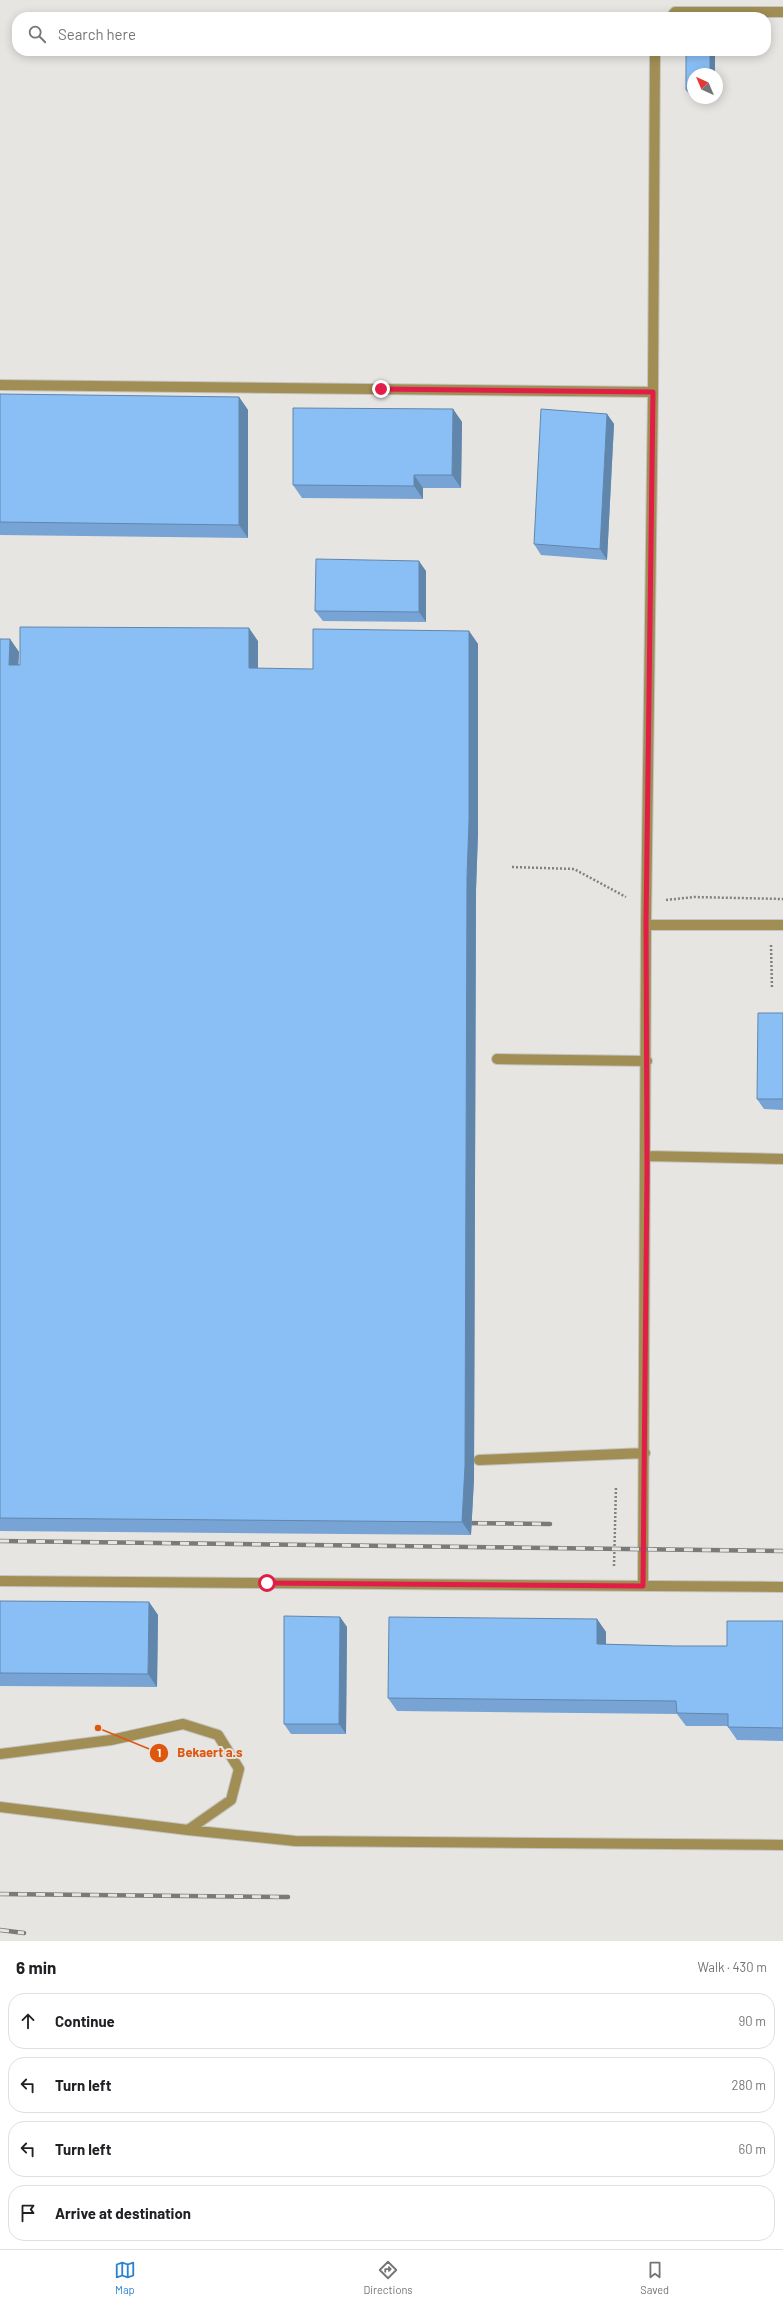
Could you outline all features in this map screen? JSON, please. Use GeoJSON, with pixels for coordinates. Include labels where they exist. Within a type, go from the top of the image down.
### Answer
{"type":"FeatureCollection","features":[{"type":"Feature","properties":{"kind":"lane"},"geometry":{"type":"LineString","coordinates":[[675,12],[783,12]]}},
{"type":"Feature","properties":{"kind":"lane"},"geometry":{"type":"LineString","coordinates":[[643,1586],[647,1156],[646,924],[653,392],[655,56]]}},
{"type":"Feature","properties":{"kind":"lane"},"geometry":{"type":"LineString","coordinates":[[0,385],[653,392]]}},
{"type":"Feature","properties":{"kind":"lane"},"geometry":{"type":"LineString","coordinates":[[646,924],[783,925]]}},
{"type":"Feature","properties":{"kind":"lane"},"geometry":{"type":"LineString","coordinates":[[497,1059],[647,1061]]}},
{"type":"Feature","properties":{"kind":"lane"},"geometry":{"type":"LineString","coordinates":[[647,1156],[783,1159]]}},
{"type":"Feature","properties":{"kind":"lane"},"geometry":{"type":"LineString","coordinates":[[479,1460],[645,1453]]}},
{"type":"Feature","properties":{"kind":"lane"},"geometry":{"type":"LineString","coordinates":[[0,1581],[783,1587]]}},
{"type":"Feature","properties":{"kind":"lane"},"geometry":{"type":"LineString","coordinates":[[0,1754],[111,1740],[183,1724],[218,1735],[239,1769],[230,1800],[188,1830]]}},
{"type":"Feature","properties":{"kind":"lane"},"geometry":{"type":"LineString","coordinates":[[0,1806],[188,1830],[295,1841],[783,1845]]}},
{"type":"Feature","properties":{"kind":"path"},"geometry":{"type":"LineString","coordinates":[[613,1586],[616,1486]]}},
{"type":"Feature","properties":{"kind":"building"},"geometry":{"type":"Polygon","coordinates":[[[686,56],[710,56],[710,68],[687,68],[687,90],[686,56]]]}},
{"type":"Feature","properties":{"kind":"building"},"geometry":{"type":"Polygon","coordinates":[[[0,394],[239,397],[239,525],[0,522],[0,394]]]}},
{"type":"Feature","properties":{"kind":"building"},"geometry":{"type":"Polygon","coordinates":[[[293,408],[453,409],[452,475],[414,475],[414,486],[293,485],[293,408]]]}},
{"type":"Feature","properties":{"kind":"building"},"geometry":{"type":"Polygon","coordinates":[[[541,409],[607,414],[600,549],[534,544],[541,409]]]}},
{"type":"Feature","properties":{"kind":"building"},"geometry":{"type":"Polygon","coordinates":[[[316,559],[419,561],[419,612],[315,611],[316,559]]]}},
{"type":"Feature","properties":{"kind":"building"},"geometry":{"type":"Polygon","coordinates":[[[20,627],[249,628],[249,668],[313,669],[313,629],[469,631],[465,1466],[462,1522],[0,1518],[0,639],[10,639],[9,665],[20,665],[20,627]]]}},
{"type":"Feature","properties":{"kind":"building"},"geometry":{"type":"Polygon","coordinates":[[[758,1013],[783,1013],[783,1099],[757,1099],[758,1013]]]}},
{"type":"Feature","properties":{"kind":"building"},"geometry":{"type":"Polygon","coordinates":[[[0,1601],[149,1602],[148,1674],[0,1673],[0,1601]]]}},
{"type":"Feature","properties":{"kind":"building"},"geometry":{"type":"Polygon","coordinates":[[[284,1616],[340,1617],[339,1724],[284,1724],[284,1616]]]}},
{"type":"Feature","properties":{"kind":"building"},"geometry":{"type":"Polygon","coordinates":[[[389,1617],[597,1619],[597,1644],[674,1646],[727,1646],[727,1621],[783,1621],[783,1728],[728,1727],[728,1714],[677,1713],[676,1701],[388,1698],[389,1617]]]}},
{"type":"Feature","properties":{"kind":"railway"},"geometry":{"type":"LineString","coordinates":[[460,1523],[550,1524]]}},
{"type":"Feature","properties":{"kind":"railway"},"geometry":{"type":"LineString","coordinates":[[0,1541],[783,1551]]}},
{"type":"Feature","properties":{"kind":"railway"},"geometry":{"type":"LineString","coordinates":[[0,1894],[288,1897]]}},
{"type":"Feature","properties":{"kind":"railway"},"geometry":{"type":"LineString","coordinates":[[0,1930],[24,1933]]}},
{"type":"Feature","properties":{"kind":"place","name":"Bekaert a.s"},"geometry":{"type":"Point","coordinates":[98,1728]}},
{"type":"Feature","properties":{"kind":"route"},"geometry":{"type":"LineString","coordinates":[[267,1583],[643,1586],[645,1550],[647,1171],[646,924],[653,392],[381,389]]}}]}
